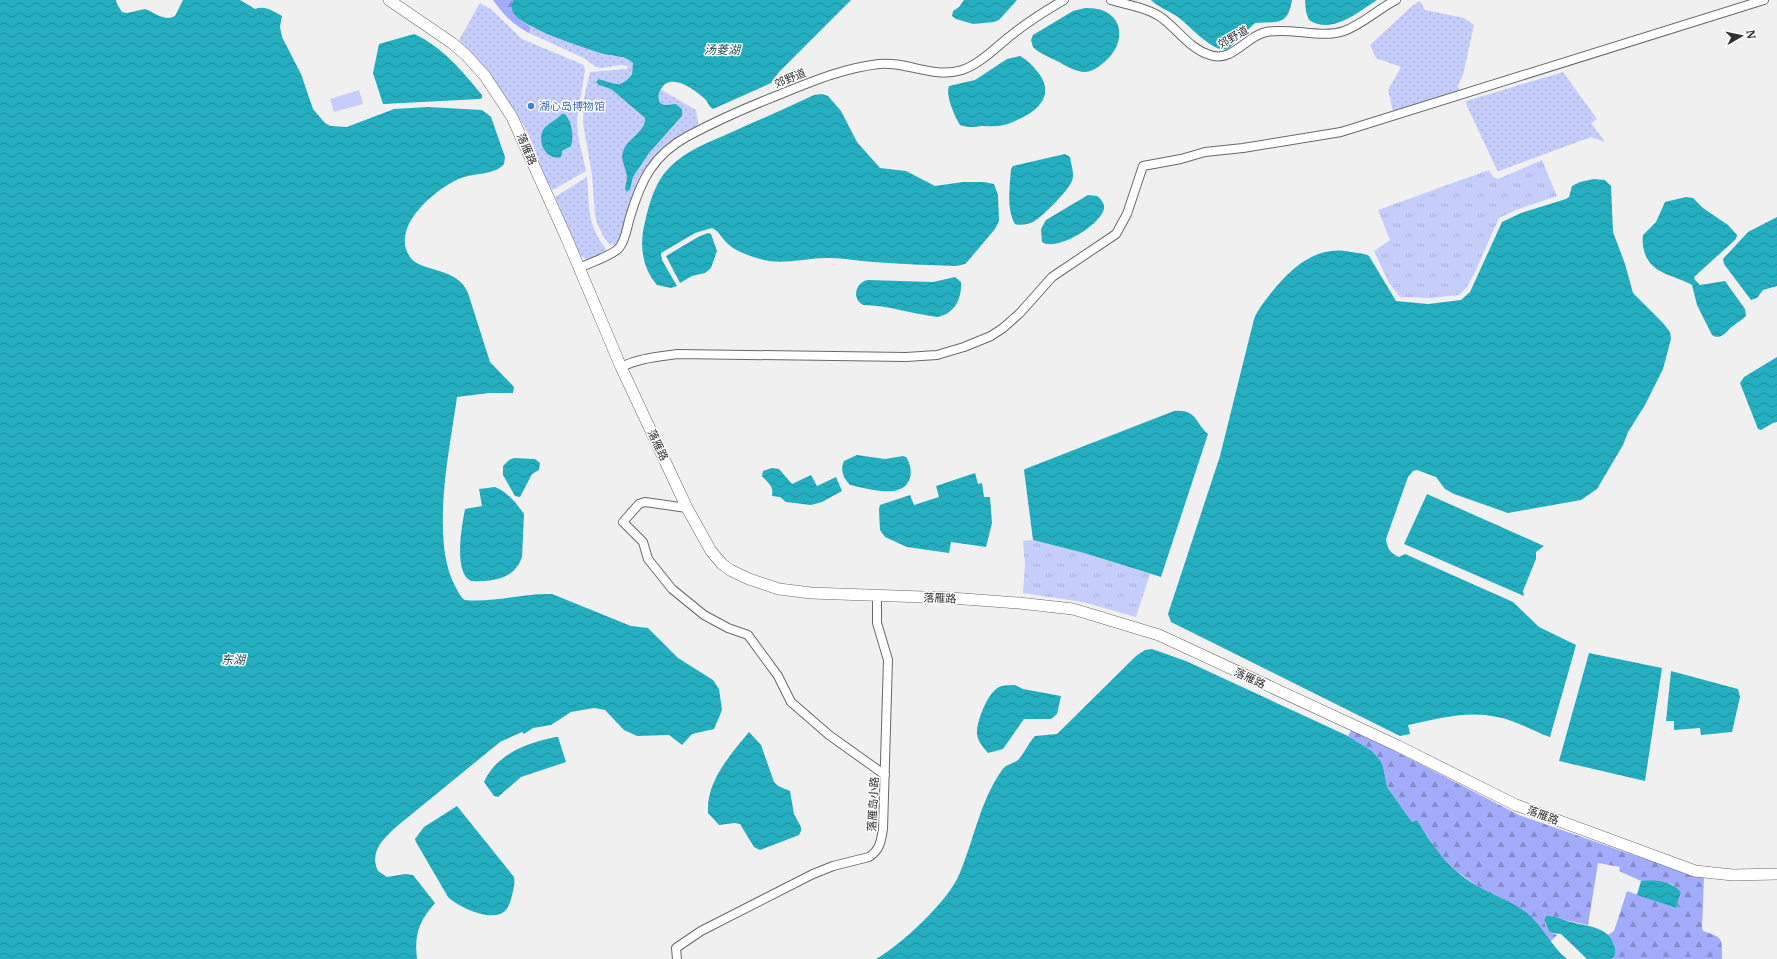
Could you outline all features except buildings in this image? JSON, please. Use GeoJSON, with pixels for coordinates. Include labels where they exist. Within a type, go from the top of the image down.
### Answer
{"type":"FeatureCollection","features":[{"type":"Feature","properties":{"kind":"street","name":"落雁路"},"geometry":{"type":"LineString","coordinates":[[388,0],[452,43],[485,76],[498,94],[520,133],[621,367],[687,508],[716,557],[738,575],[779,589],[794,592],[951,598],[1073,609],[1158,635],[1398,746],[1516,805],[1695,871],[1733,875],[1777,874]]}},
{"type":"Feature","properties":{"kind":"street","name":"郊野道"},"geometry":{"type":"LineString","coordinates":[[579,268],[618,249],[623,240],[638,192],[648,172],[669,148],[688,136],[744,109],[825,76],[846,70],[882,64],[933,72],[961,70],[973,64],[1010,36],[1064,0]]}},
{"type":"Feature","properties":{"kind":"street","name":"郊野道"},"geometry":{"type":"LineString","coordinates":[[1111,0],[1160,16],[1195,49],[1210,56],[1220,57],[1232,52],[1256,36],[1264,33],[1305,31],[1330,34],[1344,31],[1396,0]]}},
{"type":"Feature","properties":{"kind":"street"},"geometry":{"type":"LineString","coordinates":[[621,367],[639,360],[677,354],[906,357],[937,355],[964,347],[990,336],[1003,328],[1020,313],[1052,277],[1116,234],[1127,214],[1143,166],[1181,159],[1205,152],[1243,148],[1341,132],[1764,0]]}},
{"type":"Feature","properties":{"kind":"street"},"geometry":{"type":"LineString","coordinates":[[687,508],[645,502],[639,504],[623,522],[643,542],[648,559],[672,589],[704,615],[724,626],[748,635],[778,676],[791,702],[829,735],[885,775]]}},
{"type":"Feature","properties":{"kind":"street","name":"落雁岛小路"},"geometry":{"type":"LineString","coordinates":[[677,959],[676,948],[702,931],[825,868],[862,859],[874,853],[879,847],[882,834],[885,775],[888,660],[877,623],[877,596]]}},
{"type":"Feature","properties":{"kind":"green space"},"geometry":{"type":"Polygon","coordinates":[[[493,0],[513,0],[513,10],[517,16],[531,27],[529,33],[509,19],[493,0]]]}},
{"type":"Feature","properties":{"kind":"green space"},"geometry":{"type":"Polygon","coordinates":[[[1420,1],[1425,10],[1464,18],[1474,25],[1463,75],[1458,85],[1459,90],[1393,111],[1388,90],[1401,67],[1376,58],[1370,45],[1412,6],[1420,1]]]}},
{"type":"Feature","properties":{"kind":"green space"},"geometry":{"type":"Polygon","coordinates":[[[480,3],[492,10],[522,39],[584,65],[585,70],[577,120],[578,136],[586,171],[553,190],[547,180],[531,140],[513,108],[488,73],[459,40],[480,3]],[[562,114],[543,130],[543,145],[548,155],[551,157],[568,148],[572,135],[568,118],[562,114]]]}},
{"type":"Feature","properties":{"kind":"green space"},"geometry":{"type":"Polygon","coordinates":[[[531,27],[605,54],[628,59],[633,63],[630,77],[625,83],[616,85],[599,79],[597,84],[611,89],[645,118],[643,127],[626,145],[623,153],[627,177],[625,189],[628,191],[633,177],[649,153],[682,116],[682,109],[676,104],[664,105],[660,103],[658,97],[660,89],[696,110],[699,128],[681,137],[640,180],[616,246],[608,243],[603,236],[595,215],[592,175],[583,123],[584,98],[590,72],[627,69],[628,66],[621,65],[602,68],[596,67],[584,58],[529,33],[531,27]]]}},
{"type":"Feature","properties":{"kind":"green space"},"geometry":{"type":"Polygon","coordinates":[[[1563,72],[1597,119],[1591,123],[1605,142],[1591,137],[1499,171],[1497,170],[1466,104],[1466,101],[1563,72]]]}},
{"type":"Feature","properties":{"kind":"green space"},"geometry":{"type":"Polygon","coordinates":[[[359,90],[363,104],[334,112],[330,99],[359,90]]]}},
{"type":"Feature","properties":{"kind":"green space"},"geometry":{"type":"Polygon","coordinates":[[[1542,160],[1557,196],[1516,210],[1499,218],[1475,272],[1467,287],[1459,295],[1430,298],[1400,297],[1389,283],[1374,251],[1390,240],[1378,210],[1489,170],[1493,177],[1498,179],[1542,160]]]}},
{"type":"Feature","properties":{"kind":"green space"},"geometry":{"type":"Polygon","coordinates":[[[587,177],[589,208],[592,224],[608,252],[590,259],[580,255],[555,197],[587,177]]]}},
{"type":"Feature","properties":{"kind":"green space"},"geometry":{"type":"Polygon","coordinates":[[[1033,540],[1084,553],[1150,574],[1136,617],[1083,602],[1023,593],[1025,565],[1023,541],[1033,540]]]}},
{"type":"Feature","properties":{"kind":"green space"},"geometry":{"type":"Polygon","coordinates":[[[1352,729],[1519,815],[1636,856],[1704,877],[1702,928],[1703,931],[1720,939],[1722,946],[1722,959],[1612,959],[1615,953],[1615,947],[1608,935],[1614,931],[1627,891],[1676,908],[1681,892],[1672,884],[1658,881],[1641,881],[1619,871],[1620,867],[1598,863],[1588,925],[1546,916],[1544,920],[1547,928],[1552,933],[1557,935],[1550,942],[1529,915],[1479,887],[1455,870],[1438,853],[1417,820],[1412,822],[1387,787],[1383,766],[1380,760],[1372,751],[1348,736],[1352,729]]]}},
{"type":"Feature","properties":{"kind":"water","name":"东湖"},"geometry":{"type":"Polygon","coordinates":[[[0,0],[116,0],[122,12],[127,13],[145,9],[159,16],[171,18],[175,16],[183,0],[240,0],[255,9],[266,8],[282,16],[280,27],[282,37],[301,74],[313,109],[325,123],[330,126],[347,127],[394,109],[428,107],[482,110],[491,117],[505,157],[504,164],[500,168],[490,172],[461,178],[428,199],[410,221],[406,233],[405,245],[410,257],[415,262],[422,266],[448,274],[463,284],[468,293],[490,362],[514,387],[513,393],[489,393],[457,397],[444,493],[443,519],[444,544],[448,566],[455,586],[463,599],[476,601],[552,594],[631,626],[648,628],[678,658],[713,680],[719,689],[722,710],[714,729],[692,734],[682,745],[669,735],[637,736],[624,730],[605,710],[594,708],[571,712],[551,725],[533,728],[524,734],[522,732],[500,742],[396,827],[382,841],[376,852],[375,858],[378,871],[387,877],[405,874],[413,875],[435,903],[421,922],[416,943],[417,959],[0,959],[0,0]]]}},
{"type":"Feature","properties":{"kind":"water","name":"汤菱湖"},"geometry":{"type":"Polygon","coordinates":[[[513,0],[851,0],[779,72],[771,83],[713,109],[705,99],[689,87],[676,82],[669,82],[664,85],[659,94],[660,103],[664,105],[676,104],[682,109],[682,116],[649,153],[633,177],[630,189],[627,192],[625,189],[627,177],[622,156],[626,145],[643,127],[645,118],[611,89],[599,85],[596,82],[599,79],[614,84],[624,82],[632,74],[633,63],[624,58],[604,54],[540,31],[518,18],[513,12],[513,0]]]}},
{"type":"Feature","properties":{"kind":"water"},"geometry":{"type":"Polygon","coordinates":[[[964,0],[1017,0],[999,20],[994,22],[973,24],[956,19],[952,16],[953,11],[959,7],[964,0]]]}},
{"type":"Feature","properties":{"kind":"water"},"geometry":{"type":"Polygon","coordinates":[[[1151,0],[1292,0],[1290,9],[1284,19],[1275,22],[1255,23],[1229,48],[1223,50],[1210,44],[1178,17],[1151,0]]]}},
{"type":"Feature","properties":{"kind":"water"},"geometry":{"type":"Polygon","coordinates":[[[1305,0],[1377,0],[1353,16],[1327,25],[1318,24],[1309,20],[1306,12],[1305,0]]]}},
{"type":"Feature","properties":{"kind":"water"},"geometry":{"type":"Polygon","coordinates":[[[1085,8],[1098,9],[1108,13],[1115,19],[1119,27],[1117,46],[1111,55],[1094,70],[1085,72],[1070,68],[1044,55],[1033,47],[1031,40],[1033,35],[1073,11],[1085,8]]]}},
{"type":"Feature","properties":{"kind":"water"},"geometry":{"type":"Polygon","coordinates":[[[414,34],[434,46],[451,60],[482,95],[482,98],[383,104],[373,73],[379,44],[414,34]]]}},
{"type":"Feature","properties":{"kind":"water"},"geometry":{"type":"Polygon","coordinates":[[[1020,56],[1029,62],[1036,70],[1045,85],[1045,93],[1037,108],[1013,122],[1001,126],[965,127],[960,125],[949,100],[949,86],[975,80],[1007,59],[1020,56]]]}},
{"type":"Feature","properties":{"kind":"water"},"geometry":{"type":"Polygon","coordinates":[[[822,94],[828,96],[841,111],[857,142],[880,168],[906,171],[935,186],[963,182],[984,182],[994,184],[998,195],[999,221],[995,229],[968,261],[965,264],[956,266],[867,262],[835,258],[777,262],[769,261],[750,256],[737,250],[712,228],[695,233],[661,253],[662,260],[677,286],[671,288],[657,285],[645,263],[642,239],[645,222],[656,186],[669,168],[683,156],[699,147],[814,95],[822,94]]]}},
{"type":"Feature","properties":{"kind":"water"},"geometry":{"type":"Polygon","coordinates":[[[562,114],[565,114],[571,125],[571,146],[562,151],[561,157],[551,156],[544,150],[541,135],[544,128],[562,114]]]}},
{"type":"Feature","properties":{"kind":"water"},"geometry":{"type":"Polygon","coordinates":[[[1065,154],[1070,157],[1073,172],[1073,178],[1070,185],[1042,215],[1033,222],[1020,225],[1015,224],[1010,211],[1009,197],[1011,169],[1013,166],[1065,154]]]}},
{"type":"Feature","properties":{"kind":"water"},"geometry":{"type":"Polygon","coordinates":[[[1594,179],[1605,180],[1611,186],[1613,232],[1625,264],[1633,293],[1663,323],[1670,332],[1671,339],[1663,369],[1645,405],[1628,432],[1623,445],[1597,489],[1581,500],[1508,513],[1454,494],[1445,489],[1436,477],[1417,470],[1413,471],[1408,477],[1386,539],[1387,545],[1393,554],[1399,557],[1405,554],[1513,602],[1539,627],[1576,645],[1550,737],[1504,718],[1475,714],[1452,716],[1408,725],[1410,734],[1400,736],[1171,622],[1168,614],[1220,456],[1254,319],[1264,302],[1287,275],[1306,260],[1316,255],[1339,250],[1360,253],[1369,256],[1396,301],[1428,304],[1461,300],[1470,292],[1502,222],[1521,213],[1566,199],[1569,197],[1572,186],[1580,182],[1594,179]]]}},
{"type":"Feature","properties":{"kind":"water"},"geometry":{"type":"Polygon","coordinates":[[[1088,195],[1097,196],[1104,205],[1101,215],[1095,222],[1087,229],[1067,240],[1049,244],[1042,242],[1041,229],[1046,220],[1088,195]]]}},
{"type":"Feature","properties":{"kind":"water"},"geometry":{"type":"Polygon","coordinates":[[[1686,197],[1693,198],[1703,208],[1728,225],[1737,235],[1736,239],[1694,277],[1700,285],[1725,281],[1745,309],[1746,316],[1730,328],[1724,335],[1719,337],[1712,335],[1697,305],[1692,285],[1665,274],[1653,266],[1645,254],[1643,235],[1656,222],[1665,202],[1686,197]]]}},
{"type":"Feature","properties":{"kind":"water"},"geometry":{"type":"Polygon","coordinates":[[[1777,217],[1777,286],[1763,290],[1757,298],[1751,300],[1724,264],[1723,259],[1748,232],[1777,217]]]}},
{"type":"Feature","properties":{"kind":"water"},"geometry":{"type":"Polygon","coordinates":[[[708,233],[711,234],[717,251],[711,268],[705,273],[692,276],[680,283],[666,256],[698,237],[708,233]]]}},
{"type":"Feature","properties":{"kind":"water"},"geometry":{"type":"Polygon","coordinates":[[[955,277],[961,282],[959,299],[953,309],[948,313],[937,317],[882,306],[863,305],[859,302],[856,295],[856,291],[860,284],[868,280],[933,282],[955,277]]]}},
{"type":"Feature","properties":{"kind":"water"},"geometry":{"type":"Polygon","coordinates":[[[1777,357],[1777,422],[1761,430],[1758,429],[1740,383],[1744,377],[1777,357]]]}},
{"type":"Feature","properties":{"kind":"water"},"geometry":{"type":"Polygon","coordinates":[[[1174,411],[1182,411],[1191,414],[1208,434],[1161,577],[1084,553],[1033,540],[1025,469],[1174,411]]]}},
{"type":"Feature","properties":{"kind":"water"},"geometry":{"type":"Polygon","coordinates":[[[857,455],[885,459],[903,456],[906,457],[910,467],[910,478],[906,485],[900,489],[892,491],[874,490],[850,485],[843,473],[842,467],[844,461],[857,455]]]}},
{"type":"Feature","properties":{"kind":"water"},"geometry":{"type":"Polygon","coordinates":[[[514,458],[535,459],[540,463],[539,470],[532,474],[520,497],[515,496],[503,475],[503,466],[509,460],[514,458]]]}},
{"type":"Feature","properties":{"kind":"water"},"geometry":{"type":"Polygon","coordinates":[[[772,468],[779,469],[792,484],[811,475],[817,486],[836,477],[842,491],[822,502],[811,505],[786,502],[780,497],[772,496],[771,487],[762,476],[763,471],[772,468]]]}},
{"type":"Feature","properties":{"kind":"water"},"geometry":{"type":"Polygon","coordinates":[[[975,473],[978,484],[982,483],[984,497],[990,497],[992,523],[986,547],[951,542],[949,553],[907,547],[885,537],[880,530],[880,505],[910,495],[914,505],[939,497],[936,486],[975,473]]]}},
{"type":"Feature","properties":{"kind":"water"},"geometry":{"type":"Polygon","coordinates":[[[495,487],[508,495],[524,514],[522,557],[514,571],[508,575],[494,580],[471,581],[465,576],[460,559],[462,526],[465,509],[482,506],[479,489],[495,487]]]}},
{"type":"Feature","properties":{"kind":"water"},"geometry":{"type":"Polygon","coordinates":[[[1427,494],[1544,546],[1536,552],[1536,559],[1523,591],[1524,596],[1404,544],[1427,494]]]}},
{"type":"Feature","properties":{"kind":"water"},"geometry":{"type":"Polygon","coordinates":[[[1152,649],[1186,661],[1348,736],[1372,751],[1383,766],[1387,787],[1412,822],[1417,820],[1430,841],[1444,859],[1470,881],[1524,911],[1534,920],[1561,954],[1567,959],[876,959],[898,944],[923,922],[953,886],[964,862],[988,795],[1002,770],[1019,759],[1035,736],[1057,734],[1136,656],[1145,650],[1152,649]]]}},
{"type":"Feature","properties":{"kind":"water"},"geometry":{"type":"Polygon","coordinates":[[[1589,653],[1662,668],[1645,781],[1559,761],[1589,653]]]}},
{"type":"Feature","properties":{"kind":"water"},"geometry":{"type":"Polygon","coordinates":[[[1671,671],[1738,689],[1740,697],[1732,732],[1701,735],[1700,728],[1674,730],[1674,721],[1666,721],[1671,671]]]}},
{"type":"Feature","properties":{"kind":"water"},"geometry":{"type":"Polygon","coordinates":[[[1015,685],[1023,689],[1061,696],[1057,714],[1051,719],[1024,719],[1003,749],[988,753],[980,742],[977,734],[977,729],[984,706],[997,688],[1015,685]]]}},
{"type":"Feature","properties":{"kind":"water"},"geometry":{"type":"Polygon","coordinates":[[[749,732],[761,745],[774,782],[778,786],[790,791],[794,814],[801,827],[799,835],[760,850],[754,847],[740,824],[735,823],[719,825],[708,813],[708,801],[715,779],[749,732]]]}},
{"type":"Feature","properties":{"kind":"water"},"geometry":{"type":"Polygon","coordinates":[[[558,737],[566,762],[521,777],[498,797],[494,796],[484,782],[489,772],[497,764],[514,751],[535,742],[558,737]]]}},
{"type":"Feature","properties":{"kind":"water"},"geometry":{"type":"Polygon","coordinates":[[[457,806],[514,877],[514,888],[508,908],[499,914],[492,915],[475,912],[459,905],[448,897],[416,842],[415,839],[424,827],[457,806]]]}},
{"type":"Feature","properties":{"kind":"water"},"geometry":{"type":"Polygon","coordinates":[[[1641,881],[1667,883],[1676,888],[1681,892],[1676,908],[1637,895],[1641,881]]]}},
{"type":"Feature","properties":{"kind":"water"},"geometry":{"type":"Polygon","coordinates":[[[1546,916],[1556,917],[1603,931],[1612,941],[1615,950],[1614,957],[1612,959],[1587,959],[1561,934],[1552,933],[1549,931],[1544,920],[1546,916]]]}},
{"type":"Feature","properties":{"kind":"place","name":"湖心岛博物馆"},"geometry":{"type":"Point","coordinates":[531,106]}}]}
